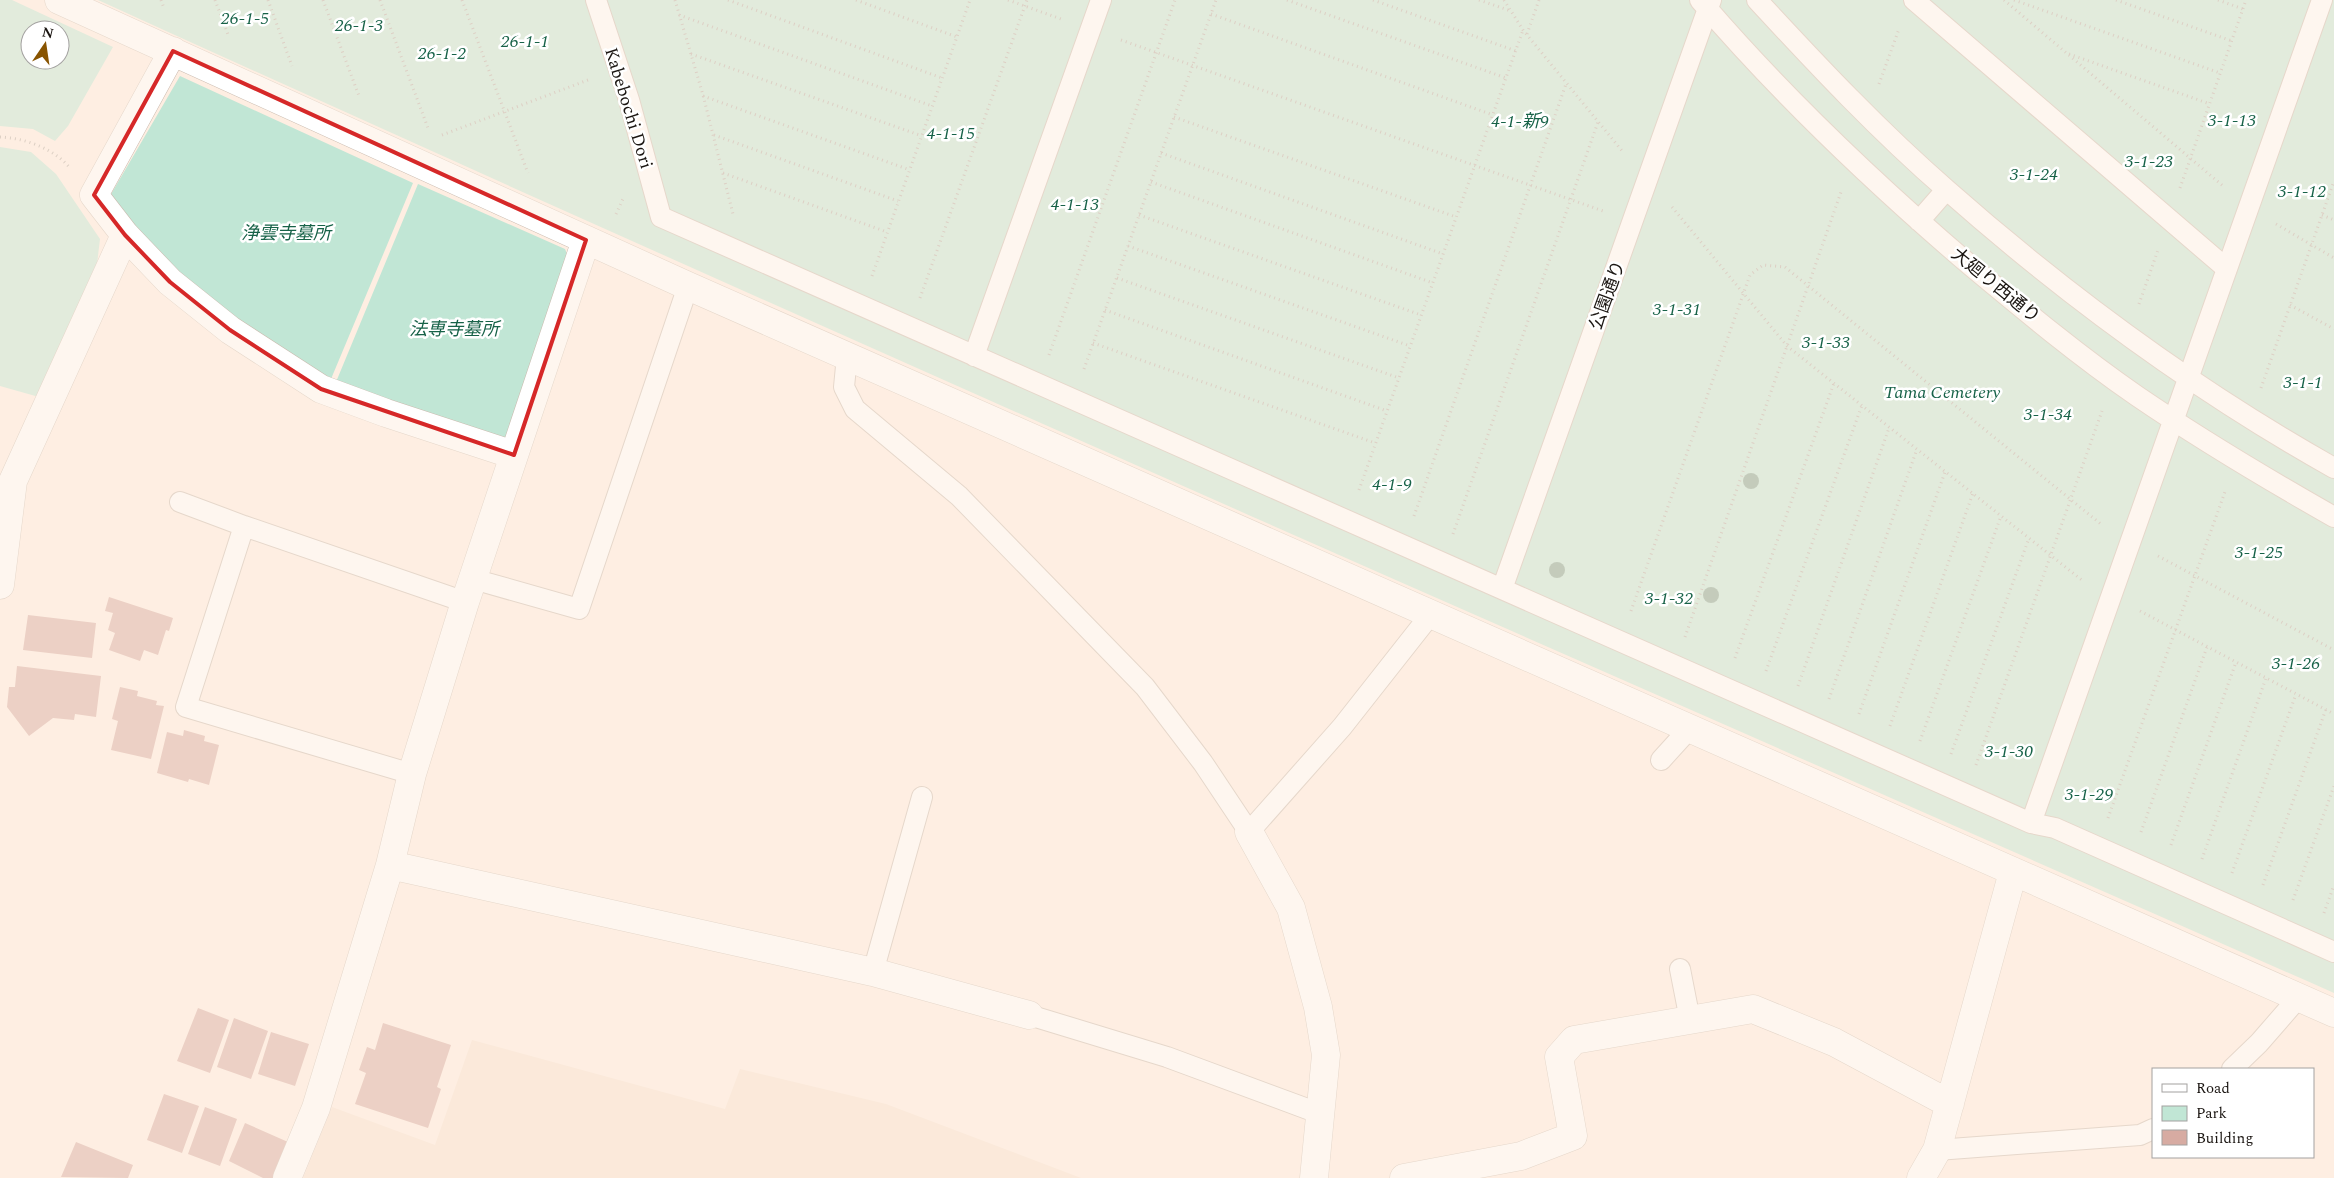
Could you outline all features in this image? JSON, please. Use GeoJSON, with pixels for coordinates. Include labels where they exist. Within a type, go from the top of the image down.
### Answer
{"type":"FeatureCollection","features":[{"type":"Feature","properties":{"kind":"street"},"geometry":{"type":"LineString","coordinates":[[58,0],[688,286],[2334,1013]]}},
{"type":"Feature","properties":{"kind":"street"},"geometry":{"type":"LineString","coordinates":[[173,51],[94,195],[125,235],[170,282],[230,330],[321,389],[386,413],[514,455]]}},
{"type":"Feature","properties":{"kind":"street"},"geometry":{"type":"LineString","coordinates":[[0,585],[13,481],[125,235]]}},
{"type":"Feature","properties":{"kind":"street"},"geometry":{"type":"LineString","coordinates":[[287,1178],[316,1108],[390,865],[412,774],[469,590],[586,240]]}},
{"type":"Feature","properties":{"kind":"street"},"geometry":{"type":"LineString","coordinates":[[1249,832],[1291,908],[1318,1007],[1326,1054],[1314,1178]]}},
{"type":"Feature","properties":{"kind":"street"},"geometry":{"type":"LineString","coordinates":[[390,865],[873,972],[1029,1015]]}},
{"type":"Feature","properties":{"kind":"street"},"geometry":{"type":"LineString","coordinates":[[1921,1178],[1937,1150],[2013,872]]}},
{"type":"Feature","properties":{"kind":"street"},"geometry":{"type":"LineString","coordinates":[[1404,1178],[1521,1156],[1573,1136],[1559,1057],[1574,1040],[1753,1009],[1834,1042],[1950,1104]]}},
{"type":"Feature","properties":{"kind":"lane","name":"Kabebochi Dori"},"geometry":{"type":"LineString","coordinates":[[596,0],[629,100],[661,217],[974,356]]}},
{"type":"Feature","properties":{"kind":"lane"},"geometry":{"type":"LineString","coordinates":[[1100,0],[974,356],[2031,823],[2048,825],[2334,952]]}},
{"type":"Feature","properties":{"kind":"lane"},"geometry":{"type":"LineString","coordinates":[[1757,0],[1862,110],[1946,190],[2100,315],[2263,426],[2334,468]]}},
{"type":"Feature","properties":{"kind":"lane"},"geometry":{"type":"LineString","coordinates":[[1914,0],[2227,269]]}},
{"type":"Feature","properties":{"kind":"lane"},"geometry":{"type":"LineString","coordinates":[[2031,823],[2322,0]]}},
{"type":"Feature","properties":{"kind":"lane","name":"公園通り"},"geometry":{"type":"LineString","coordinates":[[1502,589],[1648,180],[1707,3]]}},
{"type":"Feature","properties":{"kind":"lane","name":"大廻り西通り"},"geometry":{"type":"LineString","coordinates":[[1707,3],[1782,90],[1846,154],[1919,221],[2063,340],[2173,420],[2334,517]]}},
{"type":"Feature","properties":{"kind":"lane"},"geometry":{"type":"LineString","coordinates":[[1919,221],[1946,190]]}},
{"type":"Feature","properties":{"kind":"lane"},"geometry":{"type":"LineString","coordinates":[[180,502],[244,526],[469,590],[579,609],[688,286]]}},
{"type":"Feature","properties":{"kind":"lane"},"geometry":{"type":"LineString","coordinates":[[847,356],[844,387],[855,409],[959,496],[1145,687],[1203,763],[1249,832],[1342,726],[1431,614]]}},
{"type":"Feature","properties":{"kind":"lane"},"geometry":{"type":"LineString","coordinates":[[244,526],[186,707],[412,774]]}},
{"type":"Feature","properties":{"kind":"lane"},"geometry":{"type":"LineString","coordinates":[[1661,760],[1690,728]]}},
{"type":"Feature","properties":{"kind":"lane"},"geometry":{"type":"LineString","coordinates":[[873,972],[922,797]]}},
{"type":"Feature","properties":{"kind":"lane"},"geometry":{"type":"LineString","coordinates":[[1680,969],[1690,1020]]}},
{"type":"Feature","properties":{"kind":"lane"},"geometry":{"type":"LineString","coordinates":[[2233,1068],[2259,1043],[2298,997]]}},
{"type":"Feature","properties":{"kind":"lane"},"geometry":{"type":"LineString","coordinates":[[1029,1015],[1167,1057],[1321,1114]]}},
{"type":"Feature","properties":{"kind":"lane"},"geometry":{"type":"LineString","coordinates":[[1937,1150],[2140,1135],[2152,1129]]}},
{"type":"Feature","properties":{"kind":"path"},"geometry":{"type":"LineString","coordinates":[[215,0],[230,39]]}},
{"type":"Feature","properties":{"kind":"path"},"geometry":{"type":"LineString","coordinates":[[268,0],[293,68]]}},
{"type":"Feature","properties":{"kind":"path"},"geometry":{"type":"LineString","coordinates":[[323,0],[359,97]]}},
{"type":"Feature","properties":{"kind":"path"},"geometry":{"type":"LineString","coordinates":[[380,0],[428,129]]}},
{"type":"Feature","properties":{"kind":"path"},"geometry":{"type":"LineString","coordinates":[[462,0],[528,174]]}},
{"type":"Feature","properties":{"kind":"path"},"geometry":{"type":"LineString","coordinates":[[675,0],[703,95],[734,220]]}},
{"type":"Feature","properties":{"kind":"path"},"geometry":{"type":"LineString","coordinates":[[728,0],[942,78]]}},
{"type":"Feature","properties":{"kind":"path"},"geometry":{"type":"LineString","coordinates":[[856,0],[957,37]]}},
{"type":"Feature","properties":{"kind":"path"},"geometry":{"type":"LineString","coordinates":[[871,278],[970,0]]}},
{"type":"Feature","properties":{"kind":"path"},"geometry":{"type":"LineString","coordinates":[[1008,0],[1070,23]]}},
{"type":"Feature","properties":{"kind":"path"},"geometry":{"type":"LineString","coordinates":[[919,300],[1027,0]]}},
{"type":"Feature","properties":{"kind":"path"},"geometry":{"type":"LineString","coordinates":[[1046,363],[1175,0]]}},
{"type":"Feature","properties":{"kind":"path"},"geometry":{"type":"LineString","coordinates":[[1081,378],[1216,0]]}},
{"type":"Feature","properties":{"kind":"path"},"geometry":{"type":"LineString","coordinates":[[1287,0],[1506,78]]}},
{"type":"Feature","properties":{"kind":"path"},"geometry":{"type":"LineString","coordinates":[[1372,0],[1516,51]]}},
{"type":"Feature","properties":{"kind":"path"},"geometry":{"type":"LineString","coordinates":[[1479,0],[1511,11]]}},
{"type":"Feature","properties":{"kind":"path"},"geometry":{"type":"LineString","coordinates":[[1504,0],[1523,30],[1566,83],[1787,346],[2090,587]]}},
{"type":"Feature","properties":{"kind":"path"},"geometry":{"type":"LineString","coordinates":[[1527,34],[1538,0]]}},
{"type":"Feature","properties":{"kind":"path"},"geometry":{"type":"LineString","coordinates":[[2004,0],[2249,207],[2334,257]]}},
{"type":"Feature","properties":{"kind":"path"},"geometry":{"type":"LineString","coordinates":[[2014,0],[2220,73]]}},
{"type":"Feature","properties":{"kind":"path"},"geometry":{"type":"LineString","coordinates":[[2116,0],[2232,41]]}},
{"type":"Feature","properties":{"kind":"path"},"geometry":{"type":"LineString","coordinates":[[2218,0],[2243,9]]}},
{"type":"Feature","properties":{"kind":"path"},"geometry":{"type":"LineString","coordinates":[[2137,311],[2246,0]]}},
{"type":"Feature","properties":{"kind":"path"},"geometry":{"type":"LineString","coordinates":[[1210,14],[1493,115]]}},
{"type":"Feature","properties":{"kind":"path"},"geometry":{"type":"LineString","coordinates":[[679,15],[932,106]]}},
{"type":"Feature","properties":{"kind":"path"},"geometry":{"type":"LineString","coordinates":[[1878,86],[1900,26]]}},
{"type":"Feature","properties":{"kind":"path"},"geometry":{"type":"LineString","coordinates":[[1356,499],[1523,30]]}},
{"type":"Feature","properties":{"kind":"path"},"geometry":{"type":"LineString","coordinates":[[1119,39],[1611,214]]}},
{"type":"Feature","properties":{"kind":"path"},"geometry":{"type":"LineString","coordinates":[[2066,53],[2210,104]]}},
{"type":"Feature","properties":{"kind":"path"},"geometry":{"type":"LineString","coordinates":[[691,54],[922,136]]}},
{"type":"Feature","properties":{"kind":"path"},"geometry":{"type":"LineString","coordinates":[[441,135],[592,79]]}},
{"type":"Feature","properties":{"kind":"path"},"geometry":{"type":"LineString","coordinates":[[1411,524],[1566,83]]}},
{"type":"Feature","properties":{"kind":"path"},"geometry":{"type":"LineString","coordinates":[[703,95],[910,170]]}},
{"type":"Feature","properties":{"kind":"path"},"geometry":{"type":"LineString","coordinates":[[1174,117],[1456,217]]}},
{"type":"Feature","properties":{"kind":"path"},"geometry":{"type":"LineString","coordinates":[[1450,541],[1598,122]]}},
{"type":"Feature","properties":{"kind":"path"},"geometry":{"type":"LineString","coordinates":[[713,134],[898,201]]}},
{"type":"Feature","properties":{"kind":"path"},"geometry":{"type":"LineString","coordinates":[[0,137],[19,138],[62,158],[94,195]]}},
{"type":"Feature","properties":{"kind":"path"},"geometry":{"type":"LineString","coordinates":[[1161,153],[1443,254]]}},
{"type":"Feature","properties":{"kind":"path"},"geometry":{"type":"LineString","coordinates":[[722,173],[887,232]]}},
{"type":"Feature","properties":{"kind":"path"},"geometry":{"type":"LineString","coordinates":[[1151,182],[1433,283]]}},
{"type":"Feature","properties":{"kind":"path"},"geometry":{"type":"LineString","coordinates":[[2259,395],[2334,183]]}},
{"type":"Feature","properties":{"kind":"path"},"geometry":{"type":"LineString","coordinates":[[1682,643],[1843,189]]}},
{"type":"Feature","properties":{"kind":"path"},"geometry":{"type":"LineString","coordinates":[[1139,215],[1421,315]]}},
{"type":"Feature","properties":{"kind":"path"},"geometry":{"type":"LineString","coordinates":[[2322,215],[2334,220]]}},
{"type":"Feature","properties":{"kind":"path"},"geometry":{"type":"LineString","coordinates":[[1128,246],[1410,346]]}},
{"type":"Feature","properties":{"kind":"path"},"geometry":{"type":"LineString","coordinates":[[1620,642],[1750,275],[1764,265],[1785,267],[2100,524],[2130,542],[2334,650]]}},
{"type":"Feature","properties":{"kind":"path"},"geometry":{"type":"LineString","coordinates":[[1117,278],[1399,378]]}},
{"type":"Feature","properties":{"kind":"path"},"geometry":{"type":"LineString","coordinates":[[2290,305],[2334,329]]}},
{"type":"Feature","properties":{"kind":"path"},"geometry":{"type":"LineString","coordinates":[[1105,310],[1387,411]]}},
{"type":"Feature","properties":{"kind":"path"},"geometry":{"type":"LineString","coordinates":[[1093,343],[1375,443]]}},
{"type":"Feature","properties":{"kind":"path"},"geometry":{"type":"LineString","coordinates":[[1733,666],[1834,383]]}},
{"type":"Feature","properties":{"kind":"path"},"geometry":{"type":"LineString","coordinates":[[1764,679],[1862,405]]}},
{"type":"Feature","properties":{"kind":"path"},"geometry":{"type":"LineString","coordinates":[[1974,771],[2103,406]]}},
{"type":"Feature","properties":{"kind":"path"},"geometry":{"type":"LineString","coordinates":[[1796,692],[1890,428]]}},
{"type":"Feature","properties":{"kind":"path"},"geometry":{"type":"LineString","coordinates":[[1826,706],[1917,449]]}},
{"type":"Feature","properties":{"kind":"path"},"geometry":{"type":"LineString","coordinates":[[1857,720],[1945,472]]}},
{"type":"Feature","properties":{"kind":"path"},"geometry":{"type":"LineString","coordinates":[[2098,847],[2229,482]]}},
{"type":"Feature","properties":{"kind":"path"},"geometry":{"type":"LineString","coordinates":[[1888,733],[1973,493]]}},
{"type":"Feature","properties":{"kind":"path"},"geometry":{"type":"LineString","coordinates":[[1918,747],[2001,516]]}},
{"type":"Feature","properties":{"kind":"path"},"geometry":{"type":"LineString","coordinates":[[1948,760],[2029,538]]}},
{"type":"Feature","properties":{"kind":"path"},"geometry":{"type":"LineString","coordinates":[[2133,607],[2334,714]]}},
{"type":"Feature","properties":{"kind":"path"},"geometry":{"type":"LineString","coordinates":[[2130,861],[2207,647]]}},
{"type":"Feature","properties":{"kind":"path"},"geometry":{"type":"LineString","coordinates":[[2160,874],[2236,662]]}},
{"type":"Feature","properties":{"kind":"path"},"geometry":{"type":"LineString","coordinates":[[2191,888],[2266,678]]}},
{"type":"Feature","properties":{"kind":"path"},"geometry":{"type":"LineString","coordinates":[[2222,902],[2296,694]]}},
{"type":"Feature","properties":{"kind":"path"},"geometry":{"type":"LineString","coordinates":[[2252,916],[2326,710]]}},
{"type":"Feature","properties":{"kind":"path"},"geometry":{"type":"LineString","coordinates":[[2282,929],[2334,786]]}},
{"type":"Feature","properties":{"kind":"highlighted area"},"geometry":{"type":"Polygon","coordinates":[[[173,51],[586,240],[514,455],[321,389],[230,330],[170,282],[125,235],[94,195],[173,51]]]}},
{"type":"Feature","properties":{"kind":"shaded area"},"geometry":{"type":"Polygon","coordinates":[[[472,1040],[725,1109],[740,1069],[886,1104],[1081,1178],[303,1178],[332,1107],[435,1145],[472,1040]]]}},
{"type":"Feature","properties":{"kind":"green space"},"geometry":{"type":"Polygon","coordinates":[[[0,0],[12,0],[55,20],[20,20],[20,70],[70,70],[70,27],[113,47],[68,126],[55,141],[33,129],[0,126],[0,0]]]}},
{"type":"Feature","properties":{"kind":"green space","name":"Tama Cemetery"},"geometry":{"type":"Polygon","coordinates":[[[98,0],[2334,0],[2334,993],[935,376],[98,0]]]}},
{"type":"Feature","properties":{"kind":"green space","name":"浄雲寺墓所"},"geometry":{"type":"Polygon","coordinates":[[[180,76],[413,183],[331,379],[234,317],[182,276],[107,201],[180,76]]]}},
{"type":"Feature","properties":{"kind":"green space"},"geometry":{"type":"Polygon","coordinates":[[[0,147],[31,152],[56,174],[100,239],[97,264],[39,397],[0,386],[0,147]]]}},
{"type":"Feature","properties":{"kind":"green space","name":"法専寺墓所"},"geometry":{"type":"Polygon","coordinates":[[[418,184],[565,249],[570,261],[510,443],[336,382],[418,184]]]}},
{"type":"Feature","properties":{"kind":"building"},"geometry":{"type":"Polygon","coordinates":[[[109,597],[173,618],[169,631],[166,630],[158,655],[144,650],[140,661],[109,650],[115,633],[108,630],[113,613],[105,611],[109,597]]]}},
{"type":"Feature","properties":{"kind":"building"},"geometry":{"type":"Polygon","coordinates":[[[28,615],[96,623],[92,658],[23,650],[28,615]]]}},
{"type":"Feature","properties":{"kind":"building"},"geometry":{"type":"Polygon","coordinates":[[[17,666],[101,676],[96,717],[75,714],[74,720],[53,718],[29,736],[7,707],[9,687],[15,687],[17,666]]]}},
{"type":"Feature","properties":{"kind":"building"},"geometry":{"type":"Polygon","coordinates":[[[120,687],[138,691],[137,696],[157,701],[156,705],[164,706],[151,759],[111,750],[118,721],[112,719],[120,687]]]}},
{"type":"Feature","properties":{"kind":"building"},"geometry":{"type":"Polygon","coordinates":[[[184,730],[205,736],[204,741],[219,745],[209,785],[189,779],[188,782],[157,773],[167,732],[183,736],[184,730]]]}},
{"type":"Feature","properties":{"kind":"building"},"geometry":{"type":"Polygon","coordinates":[[[198,1008],[229,1020],[210,1073],[177,1061],[198,1008]]]}},
{"type":"Feature","properties":{"kind":"building"},"geometry":{"type":"Polygon","coordinates":[[[234,1018],[268,1031],[251,1079],[217,1067],[234,1018]]]}},
{"type":"Feature","properties":{"kind":"building"},"geometry":{"type":"Polygon","coordinates":[[[383,1023],[451,1045],[437,1087],[441,1089],[428,1128],[355,1104],[366,1073],[359,1070],[367,1047],[375,1050],[383,1023]]]}},
{"type":"Feature","properties":{"kind":"building"},"geometry":{"type":"Polygon","coordinates":[[[271,1032],[309,1044],[295,1086],[258,1074],[271,1032]]]}},
{"type":"Feature","properties":{"kind":"building"},"geometry":{"type":"Polygon","coordinates":[[[164,1094],[199,1106],[182,1153],[147,1140],[164,1094]]]}},
{"type":"Feature","properties":{"kind":"building"},"geometry":{"type":"Polygon","coordinates":[[[205,1107],[237,1119],[220,1166],[188,1154],[205,1107]]]}},
{"type":"Feature","properties":{"kind":"building"},"geometry":{"type":"Polygon","coordinates":[[[245,1123],[288,1142],[273,1178],[263,1178],[229,1161],[245,1123]]]}},
{"type":"Feature","properties":{"kind":"building"},"geometry":{"type":"Polygon","coordinates":[[[76,1142],[133,1165],[128,1178],[61,1177],[76,1142]]]}},
{"type":"Feature","properties":{"kind":"park label","name":"26-1-5"},"geometry":{"type":"Point","coordinates":[245,18]}},
{"type":"Feature","properties":{"kind":"park label","name":"26-1-3"},"geometry":{"type":"Point","coordinates":[359,25]}},
{"type":"Feature","properties":{"kind":"park label","name":"26-1-1"},"geometry":{"type":"Point","coordinates":[525,41]}},
{"type":"Feature","properties":{"kind":"park label","name":"26-1-2"},"geometry":{"type":"Point","coordinates":[442,53]}},
{"type":"Feature","properties":{"kind":"park label","name":"3-1-13"},"geometry":{"type":"Point","coordinates":[2232,120]}},
{"type":"Feature","properties":{"kind":"park label","name":"4-1-新9"},"geometry":{"type":"Point","coordinates":[1520,121]}},
{"type":"Feature","properties":{"kind":"park label","name":"4-1-15"},"geometry":{"type":"Point","coordinates":[951,133]}},
{"type":"Feature","properties":{"kind":"park label","name":"3-1-23"},"geometry":{"type":"Point","coordinates":[2149,161]}},
{"type":"Feature","properties":{"kind":"park label","name":"3-1-24"},"geometry":{"type":"Point","coordinates":[2034,174]}},
{"type":"Feature","properties":{"kind":"park label","name":"3-1-12"},"geometry":{"type":"Point","coordinates":[2302,191]}},
{"type":"Feature","properties":{"kind":"park label","name":"4-1-13"},"geometry":{"type":"Point","coordinates":[1075,204]}},
{"type":"Feature","properties":{"kind":"park label","name":"3-1-31"},"geometry":{"type":"Point","coordinates":[1677,309]}},
{"type":"Feature","properties":{"kind":"park label","name":"3-1-33"},"geometry":{"type":"Point","coordinates":[1826,342]}},
{"type":"Feature","properties":{"kind":"park label","name":"3-1-1"},"geometry":{"type":"Point","coordinates":[2303,382]}},
{"type":"Feature","properties":{"kind":"park label","name":"3-1-34"},"geometry":{"type":"Point","coordinates":[2048,414]}},
{"type":"Feature","properties":{"kind":"park label","name":"4-1-9"},"geometry":{"type":"Point","coordinates":[1392,484]}},
{"type":"Feature","properties":{"kind":"park label","name":"3-1-25"},"geometry":{"type":"Point","coordinates":[2259,552]}},
{"type":"Feature","properties":{"kind":"park label","name":"3-1-32"},"geometry":{"type":"Point","coordinates":[1669,598]}},
{"type":"Feature","properties":{"kind":"park label","name":"3-1-26"},"geometry":{"type":"Point","coordinates":[2296,663]}},
{"type":"Feature","properties":{"kind":"park label","name":"3-1-30"},"geometry":{"type":"Point","coordinates":[2009,751]}},
{"type":"Feature","properties":{"kind":"park label","name":"3-1-29"},"geometry":{"type":"Point","coordinates":[2089,794]}}]}
